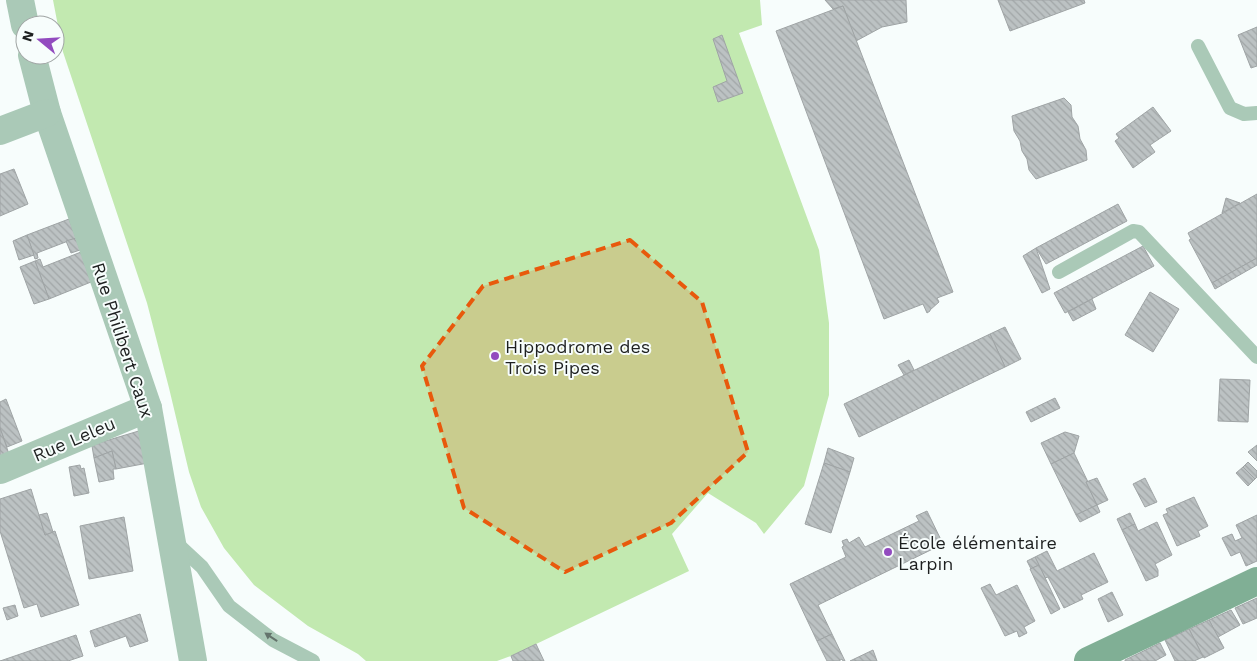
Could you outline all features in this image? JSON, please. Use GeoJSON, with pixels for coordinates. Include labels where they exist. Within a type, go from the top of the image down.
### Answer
{"type":"FeatureCollection","features":[{"type":"Feature","properties":{"kind":"street"},"geometry":{"type":"LineString","coordinates":[[20,0],[23,15]]}},
{"type":"Feature","properties":{"kind":"street","name":"Rue Philibert Caux"},"geometry":{"type":"LineString","coordinates":[[35,65],[47,113],[148,408],[193,661]]}},
{"type":"Feature","properties":{"kind":"street"},"geometry":{"type":"LineString","coordinates":[[0,132],[47,113]]}},
{"type":"Feature","properties":{"kind":"street","name":"Rue Leleu"},"geometry":{"type":"LineString","coordinates":[[0,470],[148,408]]}},
{"type":"Feature","properties":{"kind":"street"},"geometry":{"type":"LineString","coordinates":[[1088,661],[1257,582]]}},
{"type":"Feature","properties":{"kind":"lane"},"geometry":{"type":"LineString","coordinates":[[1198,46],[1230,108],[1244,114],[1257,113]]}},
{"type":"Feature","properties":{"kind":"lane"},"geometry":{"type":"LineString","coordinates":[[1059,272],[1133,230],[1139,232],[1257,357]]}},
{"type":"Feature","properties":{"kind":"lane"},"geometry":{"type":"LineString","coordinates":[[171,538],[202,567],[229,606],[273,640],[313,661]]}},
{"type":"Feature","properties":{"kind":"highlighted area"},"geometry":{"type":"Polygon","coordinates":[[[630,240],[702,302],[748,452],[671,523],[565,572],[464,508],[422,366],[483,286],[630,240]]]}},
{"type":"Feature","properties":{"kind":"green space","name":"Hippodrome des Trois Pipes"},"geometry":{"type":"Polygon","coordinates":[[[53,0],[760,0],[762,25],[739,33],[819,250],[829,323],[829,395],[804,486],[764,534],[756,523],[708,493],[672,534],[689,571],[497,661],[366,661],[358,654],[308,626],[254,585],[224,548],[201,507],[189,472],[147,303],[65,58],[65,15],[56,15],[53,0]]]}},
{"type":"Feature","properties":{"kind":"building"},"geometry":{"type":"Polygon","coordinates":[[[825,0],[906,0],[907,22],[882,27],[856,41],[843,6],[833,9],[825,0]]]}},
{"type":"Feature","properties":{"kind":"building"},"geometry":{"type":"Polygon","coordinates":[[[998,0],[1084,0],[1085,3],[1010,31],[998,0]]]}},
{"type":"Feature","properties":{"kind":"building"},"geometry":{"type":"Polygon","coordinates":[[[843,6],[953,292],[937,298],[939,302],[927,313],[923,304],[884,319],[776,31],[843,6]]]}},
{"type":"Feature","properties":{"kind":"building"},"geometry":{"type":"Polygon","coordinates":[[[1257,27],[1257,66],[1251,68],[1238,35],[1257,27]]]}},
{"type":"Feature","properties":{"kind":"building"},"geometry":{"type":"Polygon","coordinates":[[[722,35],[743,93],[718,102],[713,87],[727,81],[713,39],[722,35]]]}},
{"type":"Feature","properties":{"kind":"building"},"geometry":{"type":"Polygon","coordinates":[[[1064,98],[1071,105],[1072,117],[1078,126],[1080,139],[1086,150],[1087,160],[1036,179],[1029,170],[1027,159],[1014,131],[1012,116],[1064,98]]]}},
{"type":"Feature","properties":{"kind":"building"},"geometry":{"type":"Polygon","coordinates":[[[1153,107],[1171,131],[1150,145],[1155,152],[1133,168],[1115,141],[1119,138],[1116,134],[1153,107]]]}},
{"type":"Feature","properties":{"kind":"building"},"geometry":{"type":"Polygon","coordinates":[[[14,169],[28,204],[0,216],[0,174],[14,169]]]}},
{"type":"Feature","properties":{"kind":"building"},"geometry":{"type":"Polygon","coordinates":[[[1257,194],[1257,258],[1212,283],[1189,240],[1191,239],[1188,233],[1257,194]]]}},
{"type":"Feature","properties":{"kind":"building"},"geometry":{"type":"Polygon","coordinates":[[[1226,198],[1240,203],[1222,213],[1226,198]]]}},
{"type":"Feature","properties":{"kind":"building"},"geometry":{"type":"Polygon","coordinates":[[[1118,204],[1127,221],[1046,264],[1036,248],[1118,204]]]}},
{"type":"Feature","properties":{"kind":"building"},"geometry":{"type":"Polygon","coordinates":[[[69,219],[76,238],[37,253],[38,258],[35,259],[27,235],[69,219]]]}},
{"type":"Feature","properties":{"kind":"building"},"geometry":{"type":"Polygon","coordinates":[[[27,235],[34,255],[19,260],[13,241],[27,235]]]}},
{"type":"Feature","properties":{"kind":"building"},"geometry":{"type":"Polygon","coordinates":[[[76,238],[80,250],[71,253],[66,241],[76,238]]]}},
{"type":"Feature","properties":{"kind":"building"},"geometry":{"type":"Polygon","coordinates":[[[1143,246],[1154,266],[1065,313],[1054,293],[1143,246]]]}},
{"type":"Feature","properties":{"kind":"building"},"geometry":{"type":"Polygon","coordinates":[[[1036,248],[1050,289],[1042,293],[1023,256],[1036,248]]]}},
{"type":"Feature","properties":{"kind":"building"},"geometry":{"type":"Polygon","coordinates":[[[81,252],[91,282],[49,299],[35,261],[40,259],[43,267],[81,252]]]}},
{"type":"Feature","properties":{"kind":"building"},"geometry":{"type":"Polygon","coordinates":[[[1257,258],[1257,265],[1215,289],[1212,283],[1257,258]]]}},
{"type":"Feature","properties":{"kind":"building"},"geometry":{"type":"Polygon","coordinates":[[[35,261],[49,299],[34,304],[20,267],[35,261]]]}},
{"type":"Feature","properties":{"kind":"building"},"geometry":{"type":"Polygon","coordinates":[[[1150,292],[1179,309],[1153,352],[1125,335],[1150,292]]]}},
{"type":"Feature","properties":{"kind":"building"},"geometry":{"type":"Polygon","coordinates":[[[1092,299],[1096,309],[1073,321],[1068,312],[1092,299]]]}},
{"type":"Feature","properties":{"kind":"building"},"geometry":{"type":"Polygon","coordinates":[[[1005,327],[1021,359],[1005,367],[990,334],[1005,327]]]}},
{"type":"Feature","properties":{"kind":"building"},"geometry":{"type":"Polygon","coordinates":[[[990,334],[1005,367],[859,437],[844,404],[990,334]]]}},
{"type":"Feature","properties":{"kind":"building"},"geometry":{"type":"Polygon","coordinates":[[[909,360],[914,370],[904,375],[898,365],[909,360]]]}},
{"type":"Feature","properties":{"kind":"building"},"geometry":{"type":"Polygon","coordinates":[[[1220,379],[1250,380],[1248,422],[1218,421],[1220,379]]]}},
{"type":"Feature","properties":{"kind":"building"},"geometry":{"type":"Polygon","coordinates":[[[1055,398],[1060,408],[1031,422],[1026,412],[1055,398]]]}},
{"type":"Feature","properties":{"kind":"building"},"geometry":{"type":"Polygon","coordinates":[[[6,399],[22,441],[7,447],[0,428],[0,402],[6,399]]]}},
{"type":"Feature","properties":{"kind":"building"},"geometry":{"type":"Polygon","coordinates":[[[0,428],[10,457],[0,461],[0,428]]]}},
{"type":"Feature","properties":{"kind":"building"},"geometry":{"type":"Polygon","coordinates":[[[142,430],[148,463],[116,469],[112,451],[94,458],[92,446],[142,430]]]}},
{"type":"Feature","properties":{"kind":"building"},"geometry":{"type":"Polygon","coordinates":[[[1065,432],[1079,436],[1074,453],[1051,464],[1041,443],[1065,432]]]}},
{"type":"Feature","properties":{"kind":"building"},"geometry":{"type":"Polygon","coordinates":[[[1257,445],[1257,461],[1248,452],[1257,445]]]}},
{"type":"Feature","properties":{"kind":"building"},"geometry":{"type":"Polygon","coordinates":[[[828,448],[854,458],[850,472],[824,463],[828,448]]]}},
{"type":"Feature","properties":{"kind":"building"},"geometry":{"type":"Polygon","coordinates":[[[112,451],[116,469],[113,469],[114,479],[99,482],[94,458],[112,451]]]}},
{"type":"Feature","properties":{"kind":"building"},"geometry":{"type":"Polygon","coordinates":[[[1074,453],[1097,505],[1076,515],[1051,464],[1074,453]]]}},
{"type":"Feature","properties":{"kind":"building"},"geometry":{"type":"Polygon","coordinates":[[[1248,462],[1257,471],[1255,479],[1243,467],[1248,462]]]}},
{"type":"Feature","properties":{"kind":"building"},"geometry":{"type":"Polygon","coordinates":[[[824,463],[850,472],[831,533],[805,524],[824,463]]]}},
{"type":"Feature","properties":{"kind":"building"},"geometry":{"type":"Polygon","coordinates":[[[80,465],[81,469],[84,468],[89,493],[74,496],[69,467],[80,465]]]}},
{"type":"Feature","properties":{"kind":"building"},"geometry":{"type":"Polygon","coordinates":[[[1243,467],[1255,479],[1248,486],[1236,473],[1243,467]]]}},
{"type":"Feature","properties":{"kind":"building"},"geometry":{"type":"Polygon","coordinates":[[[1097,478],[1108,500],[1097,505],[1086,482],[1097,478]]]}},
{"type":"Feature","properties":{"kind":"building"},"geometry":{"type":"Polygon","coordinates":[[[1145,478],[1157,502],[1145,507],[1133,484],[1145,478]]]}},
{"type":"Feature","properties":{"kind":"building"},"geometry":{"type":"Polygon","coordinates":[[[31,489],[45,535],[55,531],[79,605],[41,617],[37,604],[24,608],[0,531],[0,499],[31,489]]]}},
{"type":"Feature","properties":{"kind":"building"},"geometry":{"type":"Polygon","coordinates":[[[1194,497],[1208,526],[1198,531],[1200,536],[1177,546],[1163,515],[1168,513],[1166,509],[1194,497]]]}},
{"type":"Feature","properties":{"kind":"building"},"geometry":{"type":"Polygon","coordinates":[[[1097,505],[1100,512],[1080,522],[1076,515],[1097,505]]]}},
{"type":"Feature","properties":{"kind":"building"},"geometry":{"type":"Polygon","coordinates":[[[927,511],[943,544],[818,605],[832,634],[817,641],[790,584],[846,557],[842,541],[847,539],[849,543],[859,537],[865,547],[919,521],[916,516],[927,511]]]}},
{"type":"Feature","properties":{"kind":"building"},"geometry":{"type":"Polygon","coordinates":[[[47,513],[53,532],[45,535],[39,515],[47,513]]]}},
{"type":"Feature","properties":{"kind":"building"},"geometry":{"type":"Polygon","coordinates":[[[1130,513],[1135,524],[1122,530],[1117,519],[1130,513]]]}},
{"type":"Feature","properties":{"kind":"building"},"geometry":{"type":"Polygon","coordinates":[[[1257,515],[1257,561],[1246,566],[1240,552],[1231,556],[1222,538],[1232,534],[1235,541],[1242,538],[1236,525],[1257,515]]]}},
{"type":"Feature","properties":{"kind":"building"},"geometry":{"type":"Polygon","coordinates":[[[124,517],[133,571],[89,579],[80,526],[124,517]]]}},
{"type":"Feature","properties":{"kind":"building"},"geometry":{"type":"Polygon","coordinates":[[[1157,522],[1172,555],[1155,564],[1158,576],[1146,581],[1122,530],[1135,524],[1138,531],[1157,522]]]}},
{"type":"Feature","properties":{"kind":"building"},"geometry":{"type":"Polygon","coordinates":[[[1047,551],[1057,571],[1094,553],[1108,582],[1081,595],[1083,599],[1064,608],[1048,577],[1045,578],[1035,557],[1047,551]]]}},
{"type":"Feature","properties":{"kind":"building"},"geometry":{"type":"Polygon","coordinates":[[[1035,557],[1039,565],[1031,569],[1027,561],[1035,557]]]}},
{"type":"Feature","properties":{"kind":"building"},"geometry":{"type":"Polygon","coordinates":[[[1039,565],[1060,609],[1051,614],[1030,569],[1039,565]]]}},
{"type":"Feature","properties":{"kind":"building"},"geometry":{"type":"Polygon","coordinates":[[[990,584],[996,595],[1017,585],[1035,621],[1024,627],[1027,633],[1019,637],[1017,631],[1005,636],[981,588],[990,584]]]}},
{"type":"Feature","properties":{"kind":"building"},"geometry":{"type":"Polygon","coordinates":[[[1112,592],[1123,615],[1108,622],[1098,599],[1112,592]]]}},
{"type":"Feature","properties":{"kind":"building"},"geometry":{"type":"Polygon","coordinates":[[[1257,598],[1257,618],[1243,624],[1235,608],[1257,598]]]}},
{"type":"Feature","properties":{"kind":"building"},"geometry":{"type":"Polygon","coordinates":[[[15,605],[18,616],[7,620],[3,608],[15,605]]]}},
{"type":"Feature","properties":{"kind":"building"},"geometry":{"type":"Polygon","coordinates":[[[1231,610],[1240,625],[1218,637],[1209,620],[1231,610]]]}},
{"type":"Feature","properties":{"kind":"building"},"geometry":{"type":"Polygon","coordinates":[[[140,614],[148,641],[130,647],[126,636],[95,647],[90,631],[140,614]]]}},
{"type":"Feature","properties":{"kind":"building"},"geometry":{"type":"Polygon","coordinates":[[[1209,620],[1224,648],[1204,658],[1189,629],[1209,620]]]}},
{"type":"Feature","properties":{"kind":"building"},"geometry":{"type":"Polygon","coordinates":[[[1189,629],[1203,657],[1194,661],[1175,661],[1165,640],[1189,629]]]}},
{"type":"Feature","properties":{"kind":"building"},"geometry":{"type":"Polygon","coordinates":[[[832,634],[845,661],[842,659],[839,661],[827,661],[817,641],[832,634]]]}},
{"type":"Feature","properties":{"kind":"building"},"geometry":{"type":"Polygon","coordinates":[[[76,635],[83,656],[68,661],[0,661],[76,635]]]}},
{"type":"Feature","properties":{"kind":"building"},"geometry":{"type":"Polygon","coordinates":[[[1160,643],[1166,655],[1155,661],[1125,661],[1125,660],[1160,643]]]}},
{"type":"Feature","properties":{"kind":"building"},"geometry":{"type":"Polygon","coordinates":[[[536,644],[544,661],[513,661],[511,656],[536,644]]]}},
{"type":"Feature","properties":{"kind":"building"},"geometry":{"type":"Polygon","coordinates":[[[873,650],[877,661],[850,661],[873,650]]]}},
{"type":"Feature","properties":{"kind":"place","name":"Hippodrome des Trois Pipes"},"geometry":{"type":"Point","coordinates":[495,356]}},
{"type":"Feature","properties":{"kind":"place","name":"École élémentaire Larpin"},"geometry":{"type":"Point","coordinates":[888,552]}}]}
